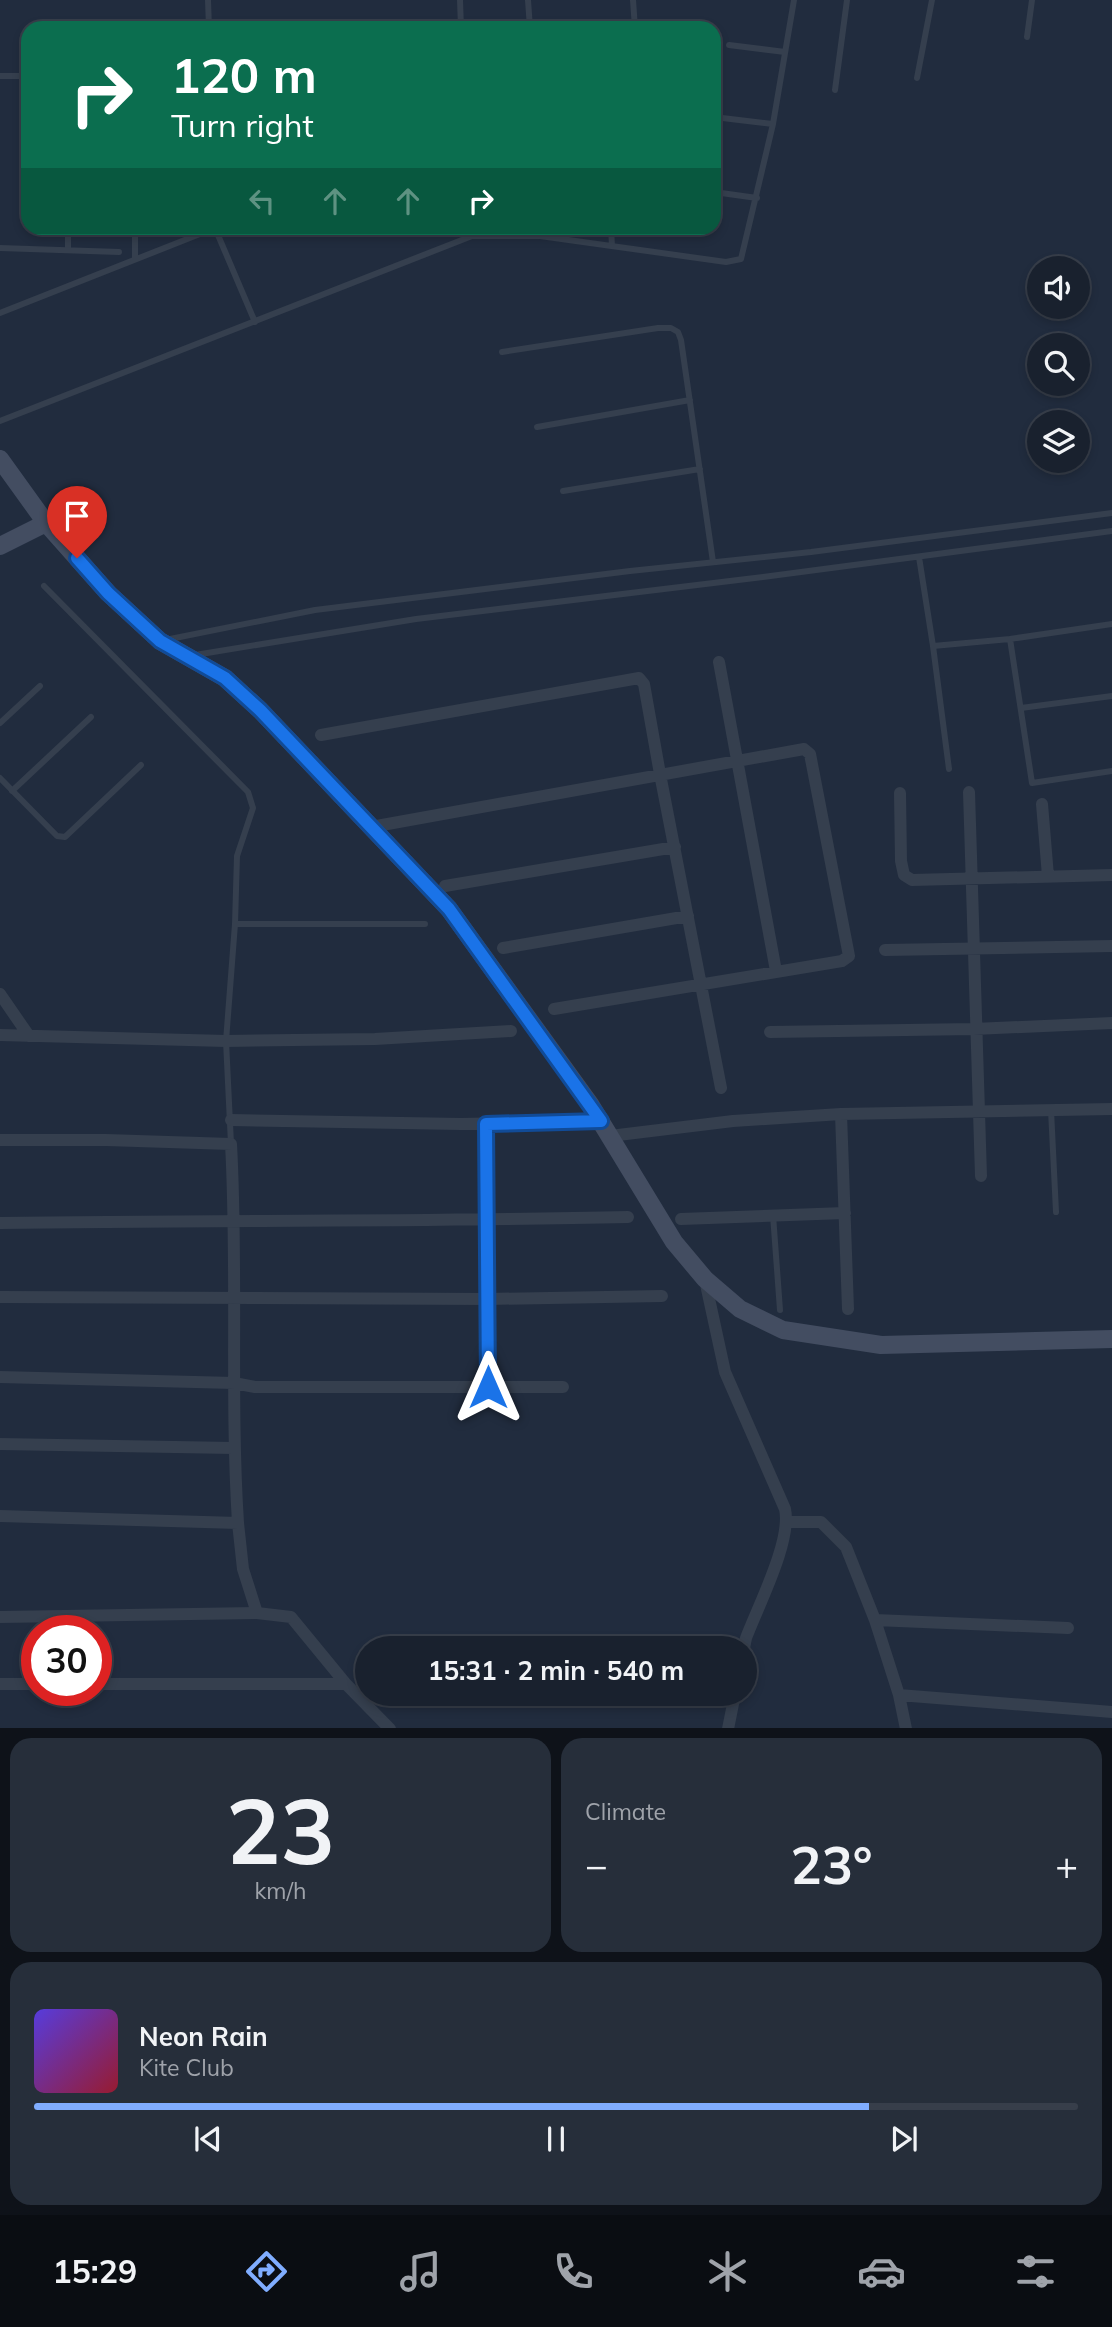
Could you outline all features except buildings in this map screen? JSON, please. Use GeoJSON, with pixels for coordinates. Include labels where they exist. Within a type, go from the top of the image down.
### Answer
{"type":"FeatureCollection","features":[{"type":"Feature","properties":{"kind":"street"},"geometry":{"type":"LineString","coordinates":[[0,458],[46,523],[108,593],[160,641],[225,678],[260,710],[449,909],[605,1129],[674,1242],[705,1279],[740,1309],[783,1330],[881,1345],[1112,1339]]}},
{"type":"Feature","properties":{"kind":"street"},"geometry":{"type":"LineString","coordinates":[[0,546],[46,523]]}},
{"type":"Feature","properties":{"kind":"street"},"geometry":{"type":"LineString","coordinates":[[719,662],[776,971]]}},
{"type":"Feature","properties":{"kind":"street"},"geometry":{"type":"LineString","coordinates":[[321,735],[639,678],[644,684],[721,1088]]}},
{"type":"Feature","properties":{"kind":"street"},"geometry":{"type":"LineString","coordinates":[[371,827],[737,760],[804,749],[810,754],[849,956],[842,961],[554,1009]]}},
{"type":"Feature","properties":{"kind":"street"},"geometry":{"type":"LineString","coordinates":[[969,792],[973,878],[974,1029],[981,1176]]}},
{"type":"Feature","properties":{"kind":"street"},"geometry":{"type":"LineString","coordinates":[[900,793],[901,861],[904,875],[912,880],[1112,875]]}},
{"type":"Feature","properties":{"kind":"street"},"geometry":{"type":"LineString","coordinates":[[1042,804],[1048,876]]}},
{"type":"Feature","properties":{"kind":"street"},"geometry":{"type":"LineString","coordinates":[[445,886],[676,846]]}},
{"type":"Feature","properties":{"kind":"street"},"geometry":{"type":"LineString","coordinates":[[503,948],[688,916]]}},
{"type":"Feature","properties":{"kind":"street"},"geometry":{"type":"LineString","coordinates":[[885,950],[1112,946]]}},
{"type":"Feature","properties":{"kind":"street"},"geometry":{"type":"LineString","coordinates":[[0,994],[30,1036]]}},
{"type":"Feature","properties":{"kind":"street"},"geometry":{"type":"LineString","coordinates":[[770,1032],[974,1029],[1112,1023]]}},
{"type":"Feature","properties":{"kind":"street"},"geometry":{"type":"LineString","coordinates":[[0,1035],[226,1041],[375,1040],[511,1031]]}},
{"type":"Feature","properties":{"kind":"street"},"geometry":{"type":"LineString","coordinates":[[231,1120],[486,1124],[605,1129],[841,1114],[1112,1109]]}},
{"type":"Feature","properties":{"kind":"street"},"geometry":{"type":"LineString","coordinates":[[841,1114],[848,1309]]}},
{"type":"Feature","properties":{"kind":"street"},"geometry":{"type":"LineString","coordinates":[[486,1124],[488,1387]]}},
{"type":"Feature","properties":{"kind":"street"},"geometry":{"type":"LineString","coordinates":[[0,1140],[231,1144],[235,1220],[233,1448],[237,1523],[243,1569],[257,1614]]}},
{"type":"Feature","properties":{"kind":"street"},"geometry":{"type":"LineString","coordinates":[[681,1219],[845,1213]]}},
{"type":"Feature","properties":{"kind":"street"},"geometry":{"type":"LineString","coordinates":[[0,1223],[628,1217]]}},
{"type":"Feature","properties":{"kind":"street"},"geometry":{"type":"LineString","coordinates":[[705,1279],[725,1372],[788,1521],[782,1545],[748,1636]]}},
{"type":"Feature","properties":{"kind":"street"},"geometry":{"type":"LineString","coordinates":[[0,1297],[488,1299],[662,1296]]}},
{"type":"Feature","properties":{"kind":"street"},"geometry":{"type":"LineString","coordinates":[[0,1377],[234,1383],[254,1387],[563,1387]]}},
{"type":"Feature","properties":{"kind":"street"},"geometry":{"type":"LineString","coordinates":[[0,1444],[233,1448]]}},
{"type":"Feature","properties":{"kind":"street"},"geometry":{"type":"LineString","coordinates":[[0,1516],[237,1523]]}},
{"type":"Feature","properties":{"kind":"street"},"geometry":{"type":"LineString","coordinates":[[788,1521],[821,1522],[846,1548],[874,1620],[899,1695],[906,1728]]}},
{"type":"Feature","properties":{"kind":"street"},"geometry":{"type":"LineString","coordinates":[[0,1617],[257,1614],[291,1617],[346,1684],[390,1728]]}},
{"type":"Feature","properties":{"kind":"street"},"geometry":{"type":"LineString","coordinates":[[874,1620],[1068,1628]]}},
{"type":"Feature","properties":{"kind":"street"},"geometry":{"type":"LineString","coordinates":[[0,1684],[21,1684]]}},
{"type":"Feature","properties":{"kind":"street"},"geometry":{"type":"LineString","coordinates":[[112,1684],[346,1684]]}},
{"type":"Feature","properties":{"kind":"street"},"geometry":{"type":"LineString","coordinates":[[899,1695],[1112,1712]]}},
{"type":"Feature","properties":{"kind":"street"},"geometry":{"type":"LineString","coordinates":[[728,1728],[733,1706]]}},
{"type":"Feature","properties":{"kind":"lane"},"geometry":{"type":"LineString","coordinates":[[208,0],[209,21]]}},
{"type":"Feature","properties":{"kind":"lane"},"geometry":{"type":"LineString","coordinates":[[460,0],[461,21]]}},
{"type":"Feature","properties":{"kind":"lane"},"geometry":{"type":"LineString","coordinates":[[528,0],[530,21]]}},
{"type":"Feature","properties":{"kind":"lane"},"geometry":{"type":"LineString","coordinates":[[633,0],[634,21]]}},
{"type":"Feature","properties":{"kind":"lane"},"geometry":{"type":"LineString","coordinates":[[0,421],[472,236],[540,236],[726,262],[741,259],[773,124],[794,0]]}},
{"type":"Feature","properties":{"kind":"lane"},"geometry":{"type":"LineString","coordinates":[[835,90],[848,0]]}},
{"type":"Feature","properties":{"kind":"lane"},"geometry":{"type":"LineString","coordinates":[[917,78],[932,0]]}},
{"type":"Feature","properties":{"kind":"lane"},"geometry":{"type":"LineString","coordinates":[[1027,37],[1032,0]]}},
{"type":"Feature","properties":{"kind":"lane"},"geometry":{"type":"LineString","coordinates":[[729,45],[785,52]]}},
{"type":"Feature","properties":{"kind":"lane"},"geometry":{"type":"LineString","coordinates":[[0,76],[21,76]]}},
{"type":"Feature","properties":{"kind":"lane"},"geometry":{"type":"LineString","coordinates":[[721,118],[773,124]]}},
{"type":"Feature","properties":{"kind":"lane"},"geometry":{"type":"LineString","coordinates":[[721,193],[757,198]]}},
{"type":"Feature","properties":{"kind":"lane"},"geometry":{"type":"LineString","coordinates":[[68,235],[68,250]]}},
{"type":"Feature","properties":{"kind":"lane"},"geometry":{"type":"LineString","coordinates":[[135,235],[135,260]]}},
{"type":"Feature","properties":{"kind":"lane"},"geometry":{"type":"LineString","coordinates":[[0,313],[198,235]]}},
{"type":"Feature","properties":{"kind":"lane"},"geometry":{"type":"LineString","coordinates":[[218,235],[255,322]]}},
{"type":"Feature","properties":{"kind":"lane"},"geometry":{"type":"LineString","coordinates":[[611,235],[612,246]]}},
{"type":"Feature","properties":{"kind":"lane"},"geometry":{"type":"LineString","coordinates":[[0,248],[119,252]]}},
{"type":"Feature","properties":{"kind":"lane"},"geometry":{"type":"LineString","coordinates":[[502,352],[658,328],[671,328],[678,332],[713,562]]}},
{"type":"Feature","properties":{"kind":"lane"},"geometry":{"type":"LineString","coordinates":[[537,427],[690,400]]}},
{"type":"Feature","properties":{"kind":"lane"},"geometry":{"type":"LineString","coordinates":[[563,491],[700,469]]}},
{"type":"Feature","properties":{"kind":"lane"},"geometry":{"type":"LineString","coordinates":[[160,641],[315,610],[811,552],[1112,513]]}},
{"type":"Feature","properties":{"kind":"lane"},"geometry":{"type":"LineString","coordinates":[[187,656],[416,619],[1112,531]]}},
{"type":"Feature","properties":{"kind":"lane"},"geometry":{"type":"LineString","coordinates":[[919,557],[949,769]]}},
{"type":"Feature","properties":{"kind":"lane"},"geometry":{"type":"LineString","coordinates":[[44,586],[248,792],[253,808],[237,856],[226,1041],[231,1144]]}},
{"type":"Feature","properties":{"kind":"lane"},"geometry":{"type":"LineString","coordinates":[[933,646],[1010,639],[1112,624]]}},
{"type":"Feature","properties":{"kind":"lane"},"geometry":{"type":"LineString","coordinates":[[1010,639],[1032,783],[1112,771]]}},
{"type":"Feature","properties":{"kind":"lane"},"geometry":{"type":"LineString","coordinates":[[0,723],[40,686]]}},
{"type":"Feature","properties":{"kind":"lane"},"geometry":{"type":"LineString","coordinates":[[1021,708],[1112,696]]}},
{"type":"Feature","properties":{"kind":"lane"},"geometry":{"type":"LineString","coordinates":[[12,791],[91,718]]}},
{"type":"Feature","properties":{"kind":"lane"},"geometry":{"type":"LineString","coordinates":[[0,778],[57,836],[65,837],[141,765]]}},
{"type":"Feature","properties":{"kind":"lane"},"geometry":{"type":"LineString","coordinates":[[235,924],[425,924]]}},
{"type":"Feature","properties":{"kind":"lane"},"geometry":{"type":"LineString","coordinates":[[1051,1110],[1056,1212]]}},
{"type":"Feature","properties":{"kind":"lane"},"geometry":{"type":"LineString","coordinates":[[774,1215],[780,1310]]}},
{"type":"Feature","properties":{"kind":"route"},"geometry":{"type":"LineString","coordinates":[[77,558],[108,593],[160,641],[225,678],[260,710],[449,909],[601,1121],[486,1124],[488,1387]]}}]}
